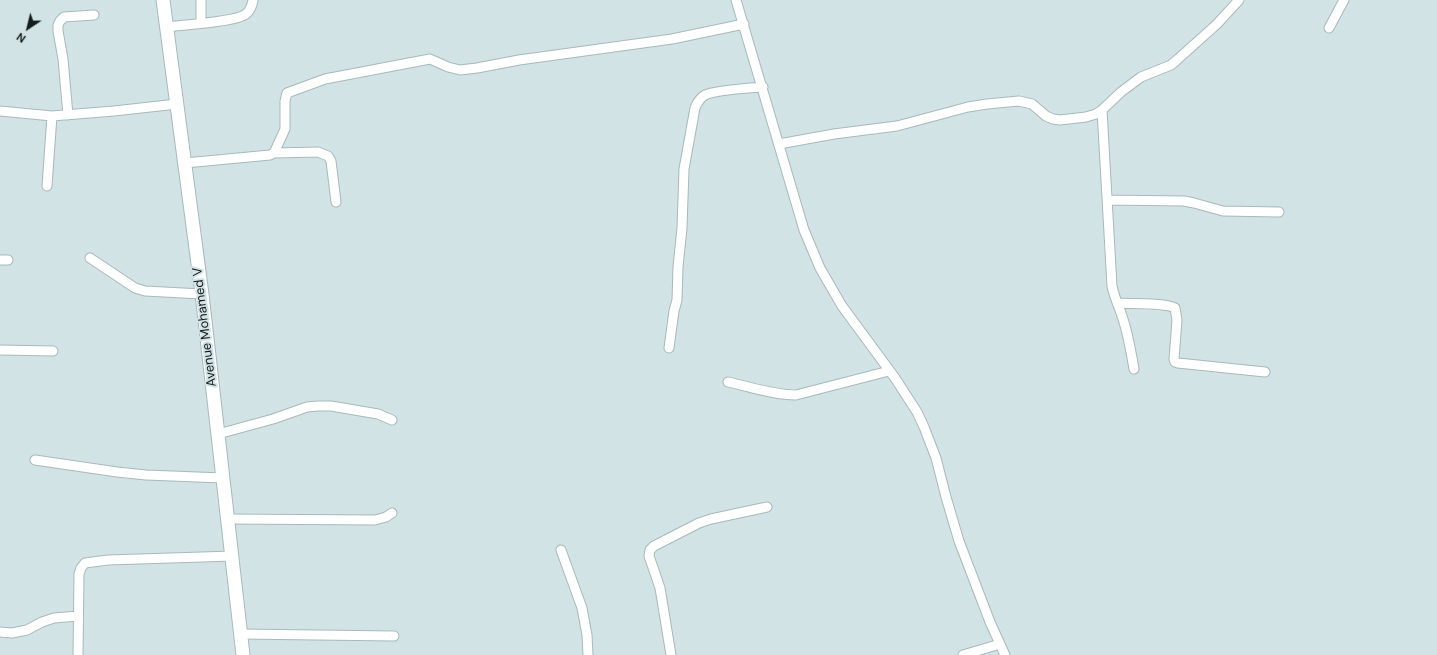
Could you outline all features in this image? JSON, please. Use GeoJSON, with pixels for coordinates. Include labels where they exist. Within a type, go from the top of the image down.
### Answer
{"type":"FeatureCollection","features":[{"type":"Feature","properties":{"kind":"main road","name":"Avenue Mohamed V"},"geometry":{"type":"LineString","coordinates":[[163,0],[202,294],[233,556],[243,655]]}},
{"type":"Feature","properties":{"kind":"street"},"geometry":{"type":"LineString","coordinates":[[201,0],[201,23]]}},
{"type":"Feature","properties":{"kind":"street"},"geometry":{"type":"LineString","coordinates":[[166,26],[232,19],[245,15],[250,10],[253,0]]}},
{"type":"Feature","properties":{"kind":"street"},"geometry":{"type":"LineString","coordinates":[[736,0],[763,87],[804,230],[820,268],[842,306],[917,412],[931,443],[959,541],[990,622],[1005,655]]}},
{"type":"Feature","properties":{"kind":"street"},"geometry":{"type":"LineString","coordinates":[[779,144],[834,134],[897,126],[968,107],[1019,101],[1032,104],[1046,116],[1060,120],[1086,117],[1096,114],[1141,77],[1171,65],[1217,24],[1240,0]]}},
{"type":"Feature","properties":{"kind":"street"},"geometry":{"type":"LineString","coordinates":[[1329,28],[1344,0]]}},
{"type":"Feature","properties":{"kind":"street"},"geometry":{"type":"LineString","coordinates":[[68,115],[58,25],[64,17],[94,15]]}},
{"type":"Feature","properties":{"kind":"street"},"geometry":{"type":"LineString","coordinates":[[274,153],[285,129],[285,101],[287,93],[325,79],[430,59],[448,67],[460,70],[477,68],[519,60],[672,39],[744,24]]}},
{"type":"Feature","properties":{"kind":"street"},"geometry":{"type":"LineString","coordinates":[[669,348],[674,310],[678,300],[678,267],[682,228],[684,169],[697,102],[705,95],[715,92],[763,87]]}},
{"type":"Feature","properties":{"kind":"street"},"geometry":{"type":"LineString","coordinates":[[0,111],[52,116],[177,104]]}},
{"type":"Feature","properties":{"kind":"street"},"geometry":{"type":"LineString","coordinates":[[1102,110],[1112,286],[1114,296],[1126,326],[1134,369]]}},
{"type":"Feature","properties":{"kind":"street"},"geometry":{"type":"LineString","coordinates":[[47,186],[52,116]]}},
{"type":"Feature","properties":{"kind":"street"},"geometry":{"type":"LineString","coordinates":[[185,163],[270,155],[274,153],[318,152],[328,156],[331,161],[336,202]]}},
{"type":"Feature","properties":{"kind":"street"},"geometry":{"type":"LineString","coordinates":[[1107,200],[1184,201],[1223,211],[1278,212]]}},
{"type":"Feature","properties":{"kind":"street"},"geometry":{"type":"LineString","coordinates":[[90,258],[135,288],[202,294]]}},
{"type":"Feature","properties":{"kind":"street"},"geometry":{"type":"LineString","coordinates":[[1117,303],[1156,304],[1172,306],[1175,308],[1177,320],[1175,362],[1265,372]]}},
{"type":"Feature","properties":{"kind":"street"},"geometry":{"type":"LineString","coordinates":[[0,350],[53,351]]}},
{"type":"Feature","properties":{"kind":"street"},"geometry":{"type":"LineString","coordinates":[[728,382],[766,392],[796,396],[889,371]]}},
{"type":"Feature","properties":{"kind":"street"},"geometry":{"type":"LineString","coordinates":[[218,434],[273,419],[307,407],[318,406],[331,406],[378,414],[392,420]]}},
{"type":"Feature","properties":{"kind":"street"},"geometry":{"type":"LineString","coordinates":[[35,460],[131,474],[223,478]]}},
{"type":"Feature","properties":{"kind":"street"},"geometry":{"type":"LineString","coordinates":[[671,655],[660,588],[649,556],[650,550],[654,546],[699,523],[767,507]]}},
{"type":"Feature","properties":{"kind":"street"},"geometry":{"type":"LineString","coordinates":[[228,519],[375,520],[386,517],[392,513]]}},
{"type":"Feature","properties":{"kind":"street"},"geometry":{"type":"LineString","coordinates":[[561,550],[582,608],[587,635],[588,655]]}},
{"type":"Feature","properties":{"kind":"street"},"geometry":{"type":"LineString","coordinates":[[78,655],[79,574],[85,563],[108,560],[233,556]]}},
{"type":"Feature","properties":{"kind":"street"},"geometry":{"type":"LineString","coordinates":[[0,632],[12,633],[27,630],[42,622],[54,618],[78,616]]}},
{"type":"Feature","properties":{"kind":"street"},"geometry":{"type":"LineString","coordinates":[[241,634],[394,636]]}},
{"type":"Feature","properties":{"kind":"street"},"geometry":{"type":"LineString","coordinates":[[963,655],[1000,644]]}}]}
